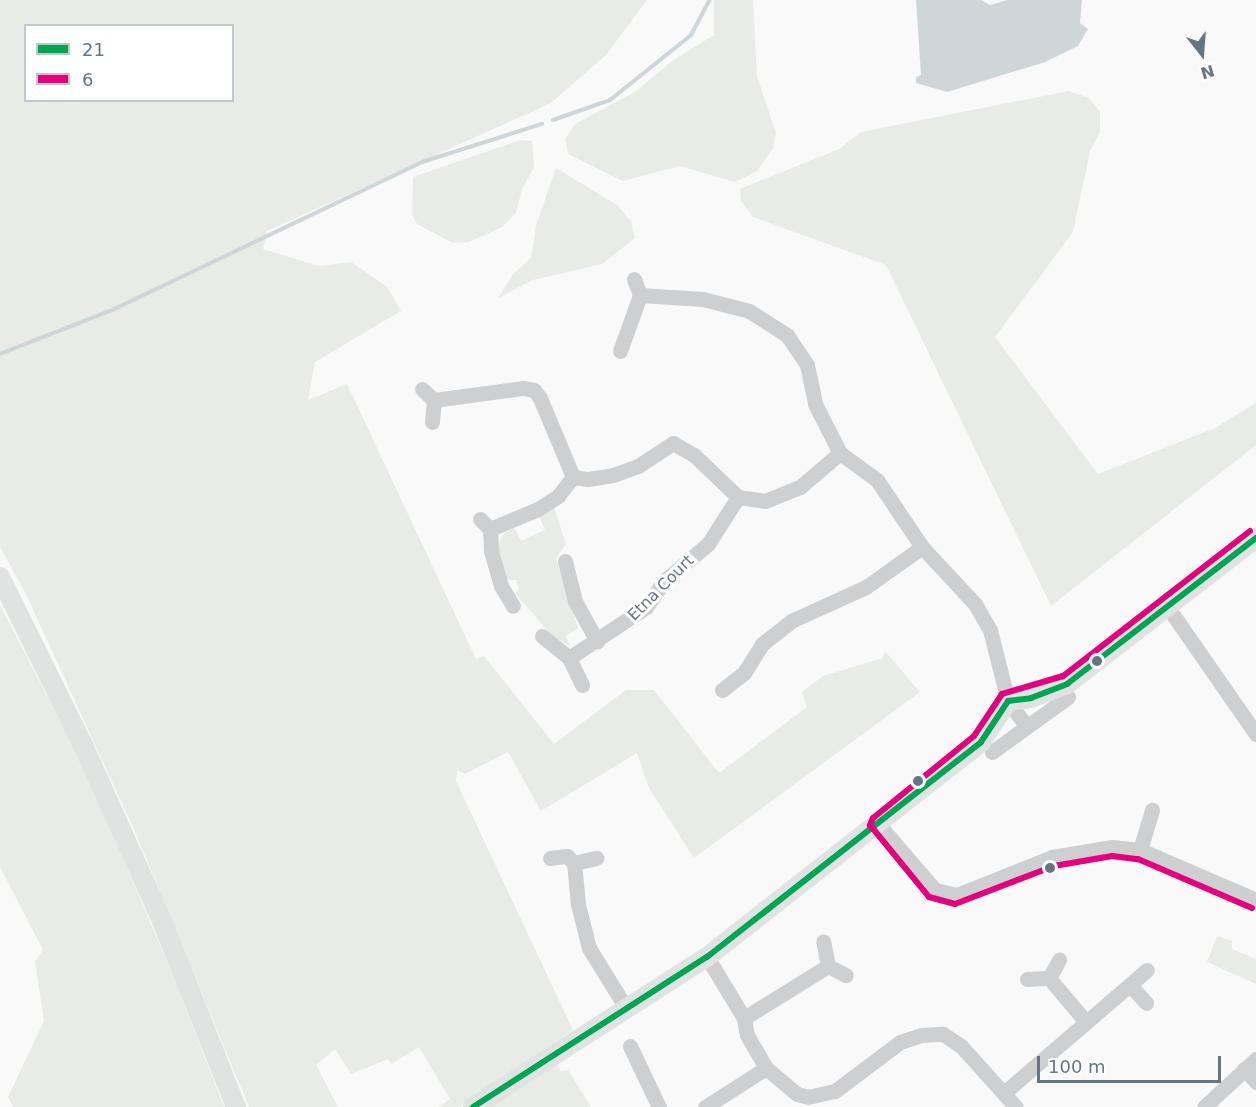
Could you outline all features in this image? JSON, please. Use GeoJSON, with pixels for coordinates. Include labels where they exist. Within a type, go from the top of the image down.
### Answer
{"type":"FeatureCollection","features":[{"type":"Feature","properties":{"kind":"main road"},"geometry":{"type":"LineString","coordinates":[[473,1107],[707,957],[879,825],[981,742],[1008,701],[1031,698],[1067,684],[1256,538]]}},
{"type":"Feature","properties":{"kind":"main road"},"geometry":{"type":"LineString","coordinates":[[0,577],[83,745],[162,921],[236,1107]]}},
{"type":"Feature","properties":{"kind":"street"},"geometry":{"type":"LineString","coordinates":[[620,351],[640,295],[634,279]]}},
{"type":"Feature","properties":{"kind":"street"},"geometry":{"type":"LineString","coordinates":[[640,295],[703,299],[737,308],[787,335],[807,365],[815,404],[840,453],[877,480],[922,547],[975,604],[990,630],[1008,701],[1026,726]]}},
{"type":"Feature","properties":{"kind":"street"},"geometry":{"type":"LineString","coordinates":[[434,400],[524,388],[534,390],[573,477]]}},
{"type":"Feature","properties":{"kind":"street"},"geometry":{"type":"LineString","coordinates":[[422,389],[434,400]]}},
{"type":"Feature","properties":{"kind":"street"},"geometry":{"type":"LineString","coordinates":[[432,422],[434,400]]}},
{"type":"Feature","properties":{"kind":"street"},"geometry":{"type":"LineString","coordinates":[[573,477],[588,479],[613,475],[638,466],[673,443],[694,455],[738,497],[765,501],[800,487],[840,453]]}},
{"type":"Feature","properties":{"kind":"street"},"geometry":{"type":"LineString","coordinates":[[513,606],[501,586],[485,524],[538,509],[558,496],[573,477]]}},
{"type":"Feature","properties":{"kind":"street","name":"Etna Court"},"geometry":{"type":"LineString","coordinates":[[569,658],[630,621],[672,574],[708,544],[738,497]]}},
{"type":"Feature","properties":{"kind":"street"},"geometry":{"type":"LineString","coordinates":[[722,690],[744,673],[762,644],[791,621],[866,587],[922,547]]}},
{"type":"Feature","properties":{"kind":"street"},"geometry":{"type":"LineString","coordinates":[[565,561],[575,601],[597,641]]}},
{"type":"Feature","properties":{"kind":"street"},"geometry":{"type":"LineString","coordinates":[[1167,606],[1256,734]]}},
{"type":"Feature","properties":{"kind":"street"},"geometry":{"type":"LineString","coordinates":[[542,636],[569,658],[582,685]]}},
{"type":"Feature","properties":{"kind":"street"},"geometry":{"type":"LineString","coordinates":[[992,752],[1068,697]]}},
{"type":"Feature","properties":{"kind":"street"},"geometry":{"type":"LineString","coordinates":[[1140,850],[1152,810]]}},
{"type":"Feature","properties":{"kind":"street"},"geometry":{"type":"LineString","coordinates":[[879,825],[935,890],[957,895],[1052,857],[1095,849],[1140,850],[1256,900]]}},
{"type":"Feature","properties":{"kind":"street"},"geometry":{"type":"LineString","coordinates":[[550,858],[567,856],[574,863],[578,904],[589,948],[626,1008]]}},
{"type":"Feature","properties":{"kind":"street"},"geometry":{"type":"LineString","coordinates":[[574,863],[596,858]]}},
{"type":"Feature","properties":{"kind":"street"},"geometry":{"type":"LineString","coordinates":[[823,941],[828,966]]}},
{"type":"Feature","properties":{"kind":"street"},"geometry":{"type":"LineString","coordinates":[[707,957],[744,1018],[747,1035],[766,1068],[787,1089],[808,1102],[835,1091],[900,1042],[921,1035],[944,1034],[1005,1092],[1016,1107]]}},
{"type":"Feature","properties":{"kind":"street"},"geometry":{"type":"LineString","coordinates":[[1049,978],[1059,960]]}},
{"type":"Feature","properties":{"kind":"street"},"geometry":{"type":"LineString","coordinates":[[744,1018],[828,966]]}},
{"type":"Feature","properties":{"kind":"street"},"geometry":{"type":"LineString","coordinates":[[828,966],[846,975]]}},
{"type":"Feature","properties":{"kind":"street"},"geometry":{"type":"LineString","coordinates":[[1005,1092],[1147,970]]}},
{"type":"Feature","properties":{"kind":"street"},"geometry":{"type":"LineString","coordinates":[[1027,979],[1049,978]]}},
{"type":"Feature","properties":{"kind":"street"},"geometry":{"type":"LineString","coordinates":[[1049,978],[1086,1022]]}},
{"type":"Feature","properties":{"kind":"street"},"geometry":{"type":"LineString","coordinates":[[1130,985],[1146,1004]]}},
{"type":"Feature","properties":{"kind":"street"},"geometry":{"type":"LineString","coordinates":[[630,1046],[659,1107]]}},
{"type":"Feature","properties":{"kind":"street"},"geometry":{"type":"LineString","coordinates":[[1204,1107],[1250,1064],[1256,1082]]}},
{"type":"Feature","properties":{"kind":"street"},"geometry":{"type":"LineString","coordinates":[[705,1107],[766,1068]]}},
{"type":"Feature","properties":{"kind":"shaded area"},"geometry":{"type":"Polygon","coordinates":[[[0,0],[647,0],[606,55],[551,103],[267,231],[263,249],[319,266],[351,262],[387,287],[401,311],[315,362],[308,400],[347,384],[476,659],[484,656],[554,744],[626,690],[654,690],[719,773],[807,707],[802,692],[823,676],[883,658],[885,651],[920,692],[694,858],[649,788],[637,753],[541,811],[508,752],[465,774],[457,770],[456,781],[573,1030],[459,1107],[439,1107],[450,1099],[419,1047],[391,1064],[388,1059],[351,1074],[335,1049],[316,1065],[338,1107],[249,1107],[136,834],[25,592],[0,547],[0,0]]]}},
{"type":"Feature","properties":{"kind":"shaded area"},"geometry":{"type":"Polygon","coordinates":[[[714,0],[753,0],[757,76],[776,133],[773,148],[757,171],[735,182],[680,166],[623,181],[568,154],[565,139],[575,124],[635,92],[672,61],[714,35],[714,0]]]}},
{"type":"Feature","properties":{"kind":"shaded area"},"geometry":{"type":"Polygon","coordinates":[[[916,0],[981,0],[990,5],[1007,0],[1082,0],[1080,23],[1088,29],[1078,46],[1045,62],[947,92],[916,83],[916,77],[921,75],[916,0]]]}},
{"type":"Feature","properties":{"kind":"shaded area"},"geometry":{"type":"Polygon","coordinates":[[[1069,91],[1089,98],[1100,112],[1100,132],[1090,151],[1073,232],[995,337],[1098,474],[1215,428],[1256,403],[1256,445],[1051,606],[886,265],[753,217],[741,201],[740,189],[839,149],[861,132],[1069,91]]]}},
{"type":"Feature","properties":{"kind":"shaded area"},"geometry":{"type":"Polygon","coordinates":[[[520,140],[532,141],[534,167],[522,189],[516,213],[502,227],[469,242],[453,243],[417,224],[412,214],[413,177],[520,140]]]}},
{"type":"Feature","properties":{"kind":"shaded area"},"geometry":{"type":"Polygon","coordinates":[[[556,168],[617,205],[631,221],[635,238],[602,264],[533,280],[498,298],[513,274],[531,258],[536,226],[556,168]]]}},
{"type":"Feature","properties":{"kind":"shaded area"},"geometry":{"type":"Polygon","coordinates":[[[554,507],[566,544],[556,558],[578,628],[566,636],[570,646],[553,637],[515,593],[519,589],[516,580],[506,580],[498,546],[504,533],[514,527],[521,541],[545,530],[539,516],[554,507]]]}},
{"type":"Feature","properties":{"kind":"shaded area"},"geometry":{"type":"Polygon","coordinates":[[[0,605],[82,763],[172,973],[224,1107],[13,1107],[8,1097],[44,1021],[35,961],[43,950],[0,867],[0,605]]]}},
{"type":"Feature","properties":{"kind":"shaded area"},"geometry":{"type":"Polygon","coordinates":[[[1217,936],[1232,941],[1232,949],[1256,959],[1256,984],[1207,962],[1217,936]]]}},
{"type":"Feature","properties":{"kind":"shaded area"},"geometry":{"type":"Polygon","coordinates":[[[552,1055],[561,1071],[568,1070],[591,1107],[474,1107],[552,1055]]]}},
{"type":"Feature","properties":{"kind":"waterway"},"geometry":{"type":"LineString","coordinates":[[553,120],[610,100],[691,35],[710,0]]}},
{"type":"Feature","properties":{"kind":"waterway"},"geometry":{"type":"LineString","coordinates":[[0,354],[110,311],[422,162],[542,124]]}},
{"type":"Feature","properties":{"kind":"transit line","name":"6"},"geometry":{"type":"LineString","coordinates":[[1250,531],[1063,676],[1002,694],[974,736],[873,818],[870,825],[929,897],[955,904],[1054,866],[1112,856],[1138,859],[1252,908]]}},
{"type":"Feature","properties":{"kind":"transit line","name":"21"},"geometry":{"type":"LineString","coordinates":[[473,1107],[707,957],[981,742],[1008,701],[1031,698],[1067,684],[1256,538]]}}]}
